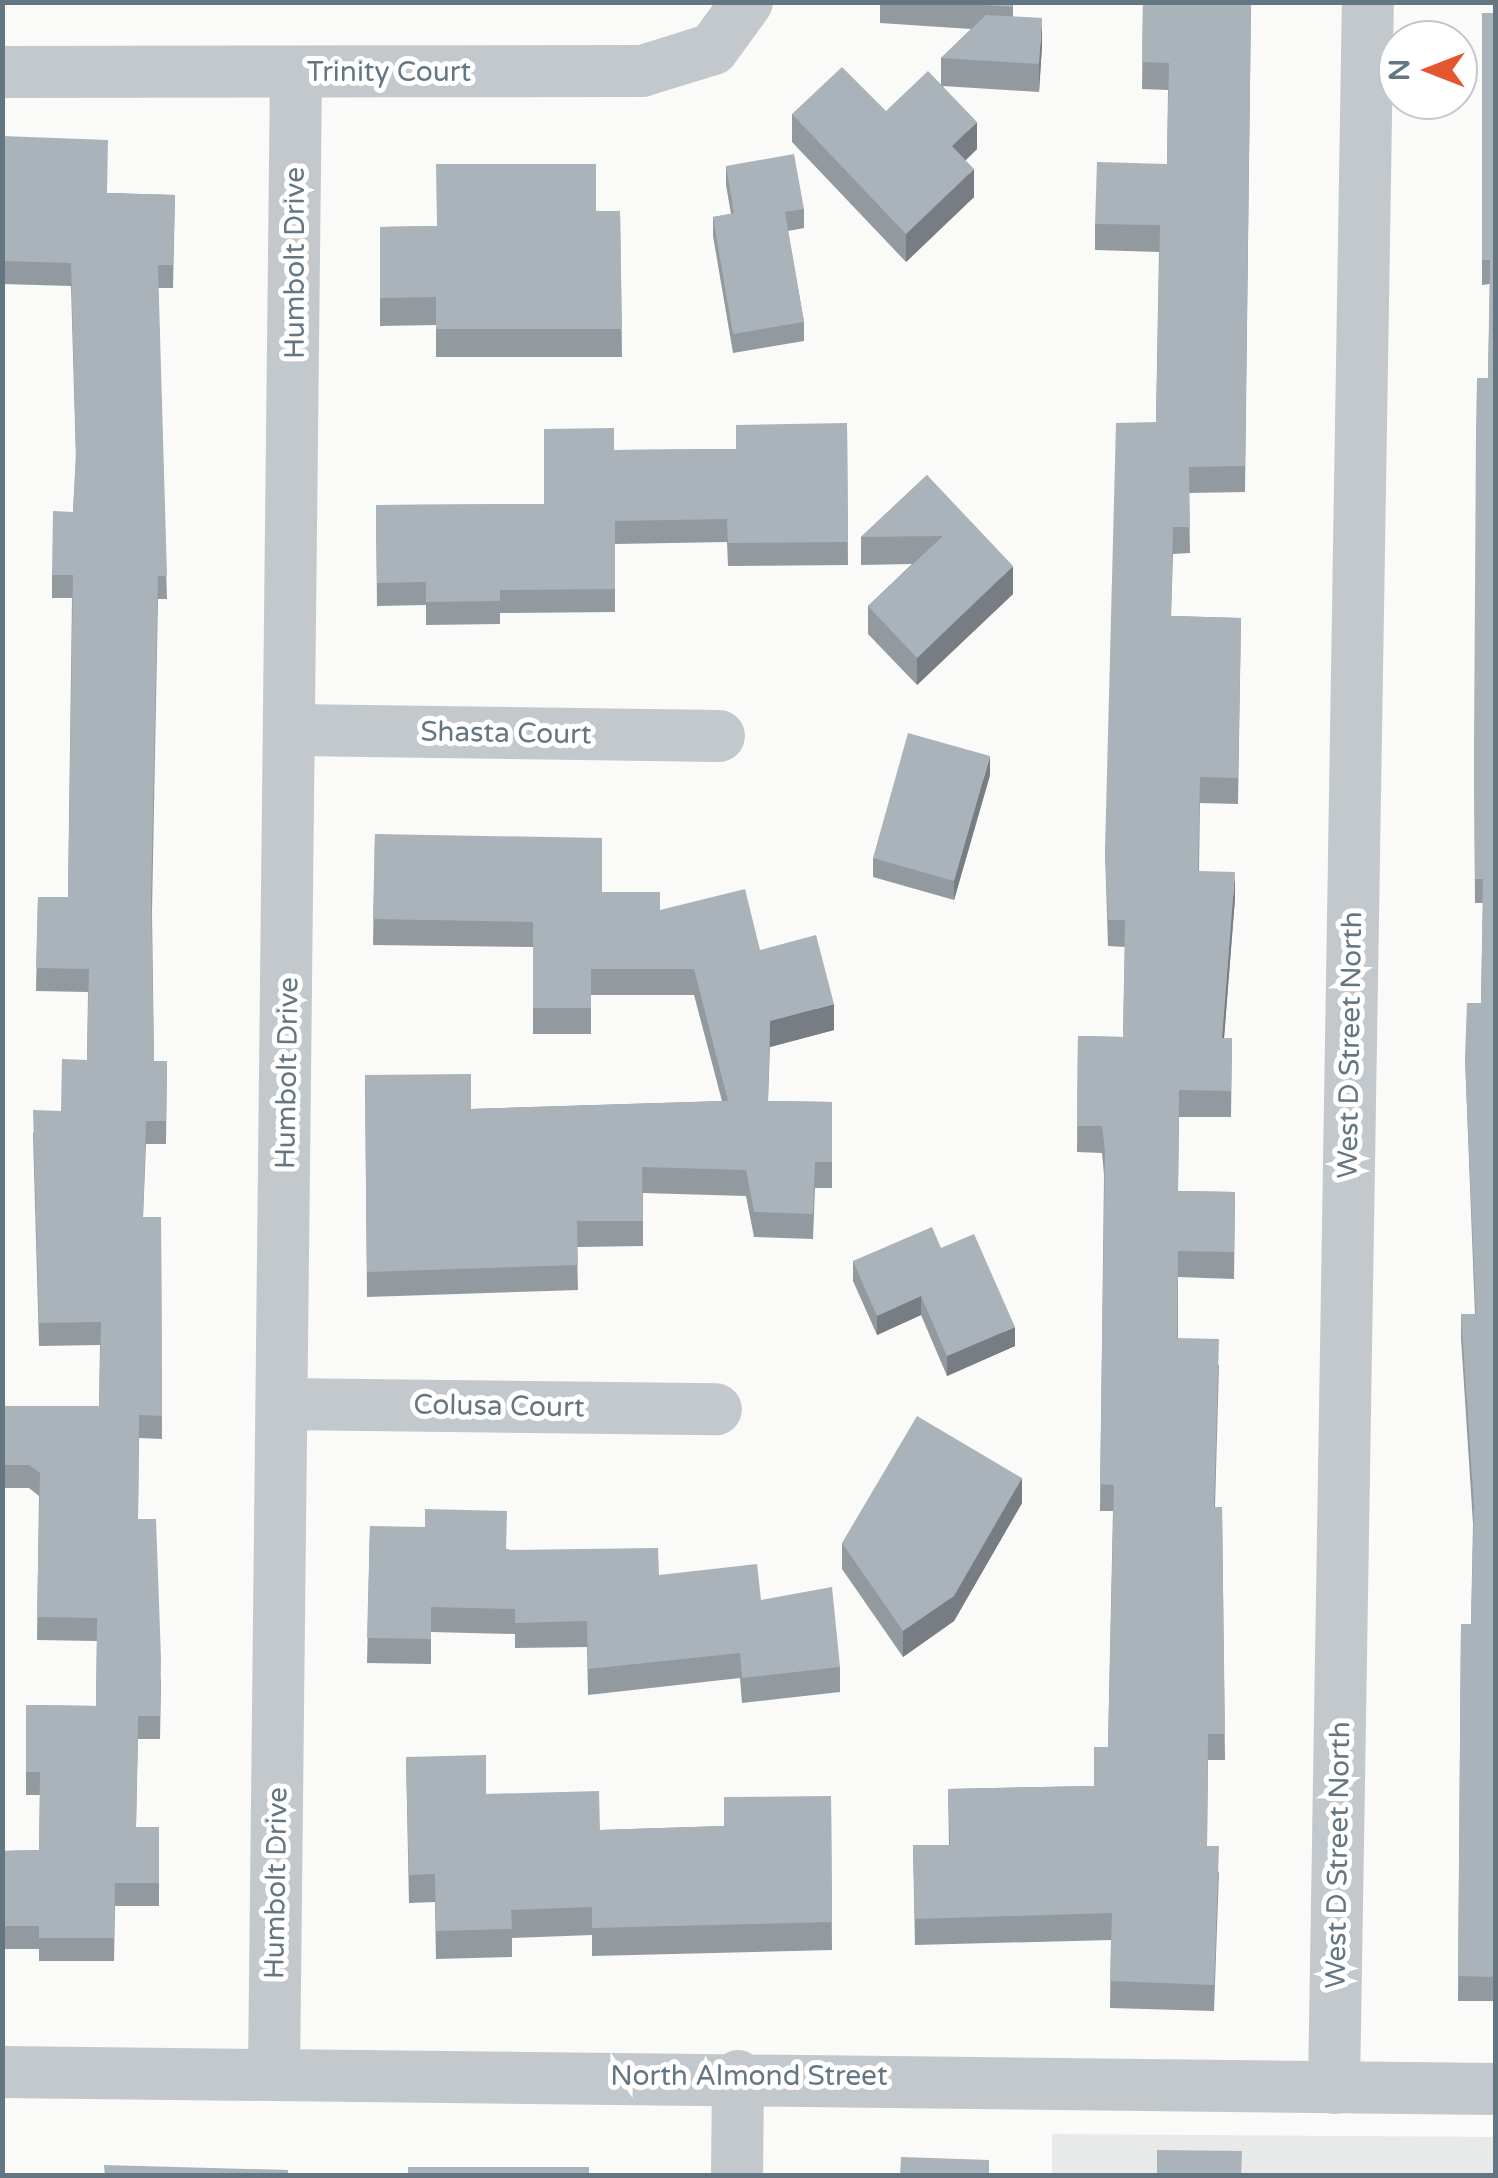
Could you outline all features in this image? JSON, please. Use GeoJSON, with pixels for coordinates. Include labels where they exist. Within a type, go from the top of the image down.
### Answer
{"type":"FeatureCollection","features":[{"type":"Feature","properties":{"kind":"street","name":"Trinity Court"},"geometry":{"type":"LineString","coordinates":[[2,72],[642,71],[713,49],[748,2]]}},
{"type":"Feature","properties":{"kind":"street","name":"West D Street North"},"geometry":{"type":"LineString","coordinates":[[1334,2088],[1368,2]]}},
{"type":"Feature","properties":{"kind":"street","name":"Humbolt Drive"},"geometry":{"type":"LineString","coordinates":[[274,2074],[293,730],[296,72]]}},
{"type":"Feature","properties":{"kind":"street","name":"Shasta Court"},"geometry":{"type":"LineString","coordinates":[[293,730],[720,736]]}},
{"type":"Feature","properties":{"kind":"street","name":"Colusa Court"},"geometry":{"type":"LineString","coordinates":[[282,1404],[716,1409]]}},
{"type":"Feature","properties":{"kind":"street","name":"North Almond Street"},"geometry":{"type":"LineString","coordinates":[[2,2072],[738,2076],[1496,2088]]}},
{"type":"Feature","properties":{"kind":"street"},"geometry":{"type":"LineString","coordinates":[[737,2176],[738,2076]]}},
{"type":"Feature","properties":{"kind":"shaded area"},"geometry":{"type":"Polygon","coordinates":[[[1052,2134],[1495,2137],[1495,2175],[1052,2176],[1052,2134]]]}},
{"type":"Feature","properties":{"kind":"building"},"geometry":{"type":"Polygon","coordinates":[[[940,2],[1012,2],[1012,7],[940,2]]]}},
{"type":"Feature","properties":{"kind":"building"},"geometry":{"type":"Polygon","coordinates":[[[1143,2],[1251,2],[1245,466],[1189,467],[1190,527],[1173,527],[1171,616],[1241,618],[1238,778],[1200,777],[1198,871],[1235,872],[1222,1038],[1232,1038],[1231,1091],[1179,1090],[1178,1191],[1235,1192],[1234,1252],[1178,1251],[1177,1338],[1219,1339],[1214,1507],[1222,1507],[1225,1734],[1208,1734],[1207,1846],[1219,1846],[1214,1985],[1110,1981],[1112,1913],[915,1919],[913,1845],[950,1845],[948,1789],[1094,1786],[1094,1747],[1108,1747],[1114,1485],[1100,1484],[1105,1152],[1102,1126],[1077,1126],[1078,1036],[1123,1037],[1125,920],[1108,920],[1105,851],[1116,423],[1156,422],[1160,225],[1095,224],[1097,162],[1167,164],[1169,63],[1142,62],[1143,2]]]}},
{"type":"Feature","properties":{"kind":"building"},"geometry":{"type":"Polygon","coordinates":[[[1482,13],[1496,13],[1496,1977],[1458,1976],[1461,1624],[1471,1624],[1474,1506],[1461,1314],[1476,1314],[1465,1058],[1467,1003],[1481,1003],[1483,879],[1475,879],[1474,745],[1477,378],[1488,378],[1490,260],[1482,260],[1482,13]]]}},
{"type":"Feature","properties":{"kind":"building"},"geometry":{"type":"Polygon","coordinates":[[[986,15],[1042,18],[1039,64],[941,58],[986,15]]]}},
{"type":"Feature","properties":{"kind":"building"},"geometry":{"type":"Polygon","coordinates":[[[842,67],[886,111],[928,71],[977,122],[952,146],[974,169],[906,234],[792,114],[842,67]]]}},
{"type":"Feature","properties":{"kind":"building"},"geometry":{"type":"Polygon","coordinates":[[[2,136],[108,140],[107,193],[175,195],[173,265],[158,265],[167,576],[158,576],[151,899],[154,1061],[167,1061],[166,1121],[146,1121],[143,1217],[161,1217],[162,1416],[139,1415],[138,1519],[156,1519],[161,1659],[160,1716],[138,1716],[136,1827],[159,1827],[159,1883],[115,1883],[114,1938],[39,1938],[39,1926],[2,1926],[2,1851],[39,1850],[40,1772],[26,1772],[26,1705],[96,1706],[97,1618],[37,1617],[40,1473],[29,1465],[2,1465],[2,1406],[99,1406],[101,1322],[39,1323],[33,1110],[61,1111],[62,1059],[87,1060],[89,969],[36,968],[38,897],[68,897],[73,575],[52,575],[53,511],[73,512],[76,452],[71,263],[2,261],[2,136]]]}},
{"type":"Feature","properties":{"kind":"building"},"geometry":{"type":"Polygon","coordinates":[[[794,154],[804,209],[785,212],[804,322],[733,334],[713,217],[734,213],[726,166],[794,154]]]}},
{"type":"Feature","properties":{"kind":"building"},"geometry":{"type":"Polygon","coordinates":[[[436,164],[596,164],[596,211],[620,211],[622,329],[436,329],[436,297],[380,298],[380,227],[437,226],[436,164]]]}},
{"type":"Feature","properties":{"kind":"building"},"geometry":{"type":"Polygon","coordinates":[[[847,423],[848,542],[728,543],[727,519],[615,521],[615,589],[500,590],[500,601],[426,602],[426,582],[377,583],[376,505],[544,504],[544,429],[614,428],[614,450],[736,449],[736,425],[847,423]]]}},
{"type":"Feature","properties":{"kind":"building"},"geometry":{"type":"Polygon","coordinates":[[[927,475],[1013,566],[917,658],[868,606],[943,536],[861,537],[927,475]]]}},
{"type":"Feature","properties":{"kind":"building"},"geometry":{"type":"Polygon","coordinates":[[[908,733],[990,756],[954,881],[873,858],[908,733]]]}},
{"type":"Feature","properties":{"kind":"building"},"geometry":{"type":"Polygon","coordinates":[[[375,834],[602,838],[602,892],[660,892],[660,910],[745,889],[760,950],[816,935],[834,1004],[770,1021],[768,1101],[832,1102],[832,1162],[815,1162],[813,1214],[754,1212],[746,1170],[642,1167],[643,1221],[577,1221],[578,1265],[367,1272],[365,1075],[471,1074],[471,1109],[728,1101],[694,969],[591,969],[591,1008],[533,1008],[533,922],[373,919],[375,834]]]}},
{"type":"Feature","properties":{"kind":"building"},"geometry":{"type":"Polygon","coordinates":[[[932,1227],[941,1248],[974,1234],[1015,1327],[947,1356],[921,1296],[877,1316],[853,1261],[932,1227]]]}},
{"type":"Feature","properties":{"kind":"building"},"geometry":{"type":"Polygon","coordinates":[[[917,1416],[1022,1478],[954,1596],[903,1631],[842,1543],[917,1416]]]}},
{"type":"Feature","properties":{"kind":"building"},"geometry":{"type":"Polygon","coordinates":[[[425,1509],[507,1511],[506,1550],[658,1548],[659,1575],[757,1564],[761,1600],[832,1587],[840,1667],[742,1678],[740,1653],[588,1669],[587,1621],[515,1623],[515,1609],[431,1607],[431,1639],[367,1638],[370,1526],[425,1527],[425,1509]]]}},
{"type":"Feature","properties":{"kind":"building"},"geometry":{"type":"Polygon","coordinates":[[[486,1755],[486,1794],[599,1791],[600,1830],[724,1826],[724,1797],[831,1796],[832,1922],[592,1928],[592,1907],[511,1910],[512,1929],[436,1931],[435,1874],[409,1875],[406,1757],[486,1755]]]}},
{"type":"Feature","properties":{"kind":"building"},"geometry":{"type":"Polygon","coordinates":[[[1157,2150],[1242,2151],[1241,2176],[1157,2176],[1157,2150]]]}},
{"type":"Feature","properties":{"kind":"building"},"geometry":{"type":"Polygon","coordinates":[[[901,2157],[989,2160],[989,2176],[900,2176],[901,2157]]]}},
{"type":"Feature","properties":{"kind":"building"},"geometry":{"type":"Polygon","coordinates":[[[104,2165],[288,2170],[288,2176],[105,2176],[104,2165]]]}},
{"type":"Feature","properties":{"kind":"building"},"geometry":{"type":"Polygon","coordinates":[[[408,2167],[589,2167],[589,2176],[408,2176],[408,2167]]]}}]}
